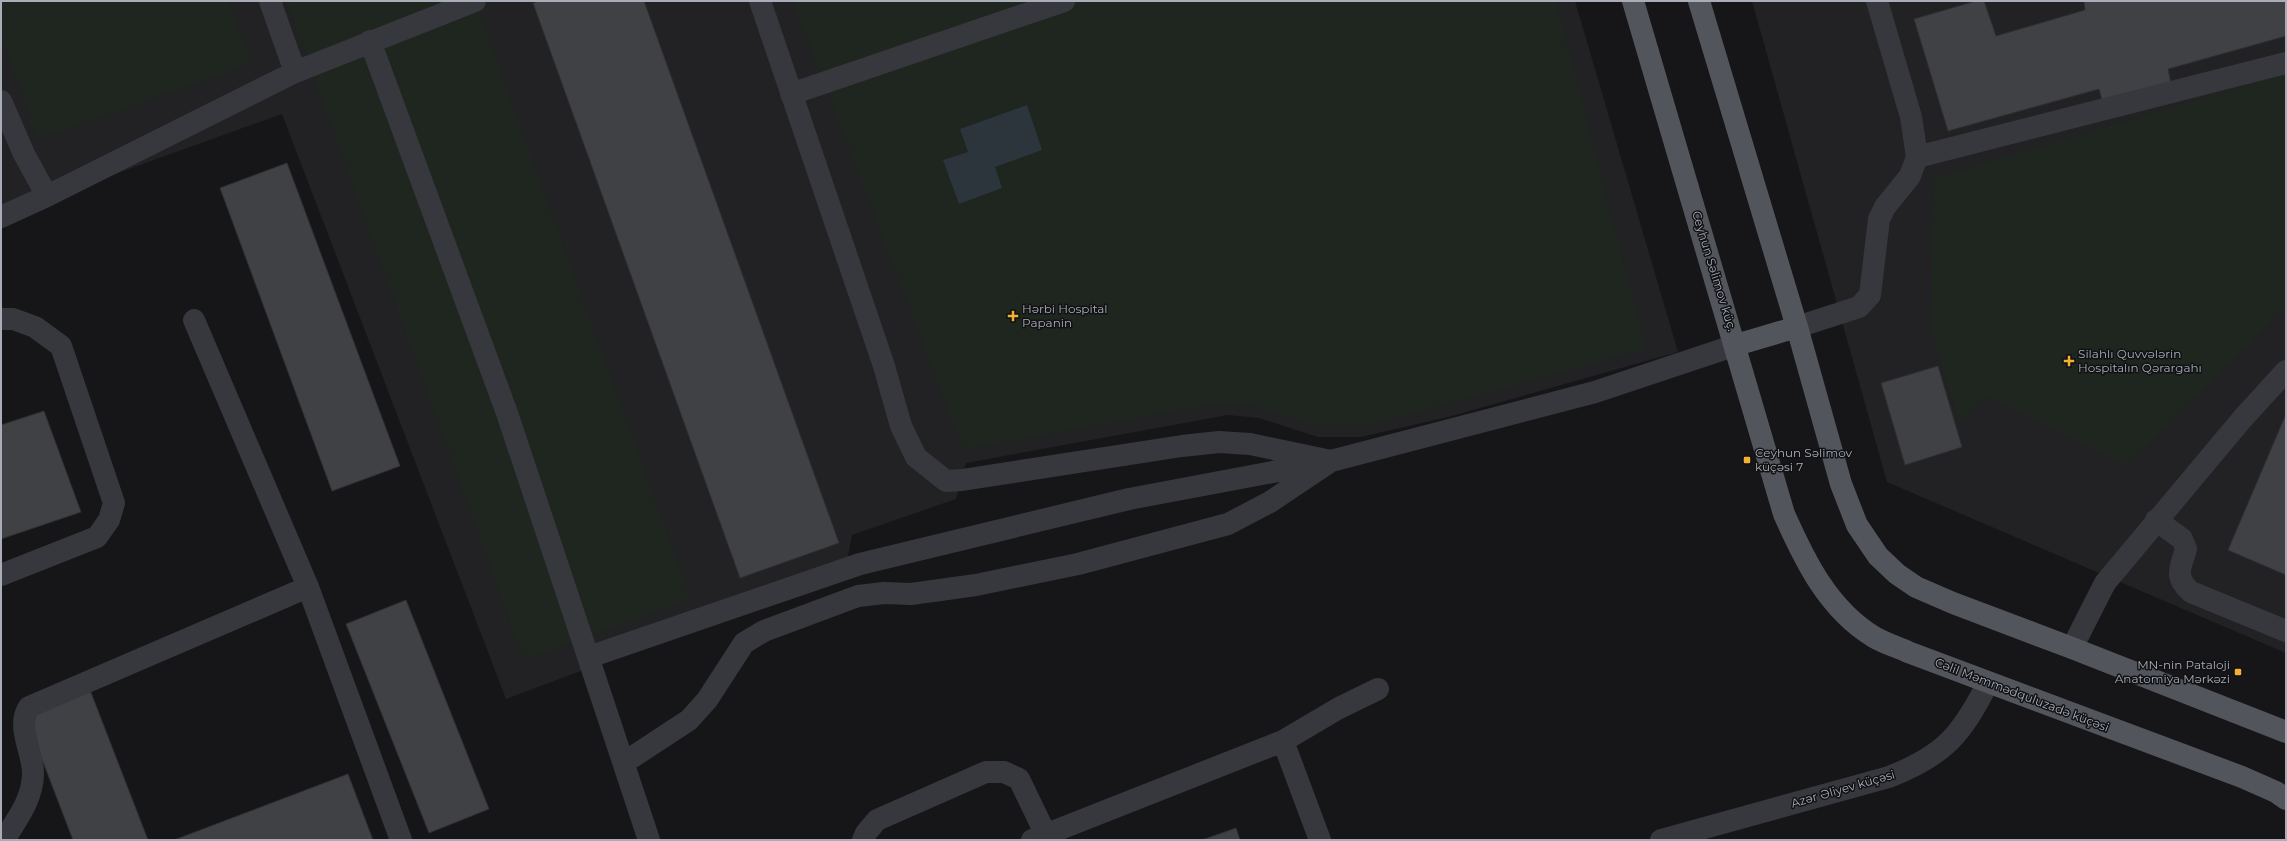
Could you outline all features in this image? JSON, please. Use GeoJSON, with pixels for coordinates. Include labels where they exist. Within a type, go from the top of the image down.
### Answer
{"type":"FeatureCollection","features":[{"type":"Feature","properties":{"kind":"main road","name":"Ceyhun Səlimov küç."},"geometry":{"type":"LineString","coordinates":[[1633,1],[1736,345],[1784,514],[1796,541]]}},
{"type":"Feature","properties":{"kind":"main road"},"geometry":{"type":"LineString","coordinates":[[1699,1],[1797,327],[1840,484],[1857,525],[1878,556],[1916,587],[1953,603],[2286,732]]}},
{"type":"Feature","properties":{"kind":"main road"},"geometry":{"type":"LineString","coordinates":[[1736,345],[1797,327]]}},
{"type":"Feature","properties":{"kind":"main road","name":"Cəlil Məmmədquluzadə küçəsi"},"geometry":{"type":"LineString","coordinates":[[1796,541],[1816,579],[1830,597],[1840,609],[1873,636],[1908,652],[1988,683],[2242,777],[2276,792],[2286,799]]}},
{"type":"Feature","properties":{"kind":"street"},"geometry":{"type":"LineString","coordinates":[[270,1],[294,72]]}},
{"type":"Feature","properties":{"kind":"street"},"geometry":{"type":"LineString","coordinates":[[1,217],[47,196],[294,72],[475,1]]}},
{"type":"Feature","properties":{"kind":"street"},"geometry":{"type":"LineString","coordinates":[[760,1],[884,366],[901,426],[916,457],[946,481],[962,480],[1182,446],[1219,442],[1250,444],[1330,461]]}},
{"type":"Feature","properties":{"kind":"street"},"geometry":{"type":"LineString","coordinates":[[791,94],[1064,1]]}},
{"type":"Feature","properties":{"kind":"street"},"geometry":{"type":"LineString","coordinates":[[1797,327],[1859,307],[1866,302],[1870,295],[1879,219],[1885,207],[1910,176],[1917,157],[1911,117],[1877,1]]}},
{"type":"Feature","properties":{"kind":"street"},"geometry":{"type":"LineString","coordinates":[[370,41],[507,413],[650,840]]}},
{"type":"Feature","properties":{"kind":"street"},"geometry":{"type":"LineString","coordinates":[[1917,157],[2286,64]]}},
{"type":"Feature","properties":{"kind":"street"},"geometry":{"type":"LineString","coordinates":[[1,101],[24,154],[47,196]]}},
{"type":"Feature","properties":{"kind":"street"},"geometry":{"type":"LineString","coordinates":[[1,319],[14,319],[35,327],[61,346],[114,503],[109,520],[97,537],[1,575]]}},
{"type":"Feature","properties":{"kind":"street"},"geometry":{"type":"LineString","coordinates":[[194,320],[308,587],[401,840]]}},
{"type":"Feature","properties":{"kind":"street"},"geometry":{"type":"LineString","coordinates":[[589,657],[860,564],[1129,499],[1330,461],[1595,392],[1736,345]]}},
{"type":"Feature","properties":{"kind":"street"},"geometry":{"type":"LineString","coordinates":[[2072,648],[2105,583],[2156,520],[2243,418],[2286,371]]}},
{"type":"Feature","properties":{"kind":"street"},"geometry":{"type":"LineString","coordinates":[[625,762],[689,720],[708,700],[744,643],[764,631],[858,596],[884,593],[911,594],[984,583],[1078,564],[1228,524],[1270,502],[1330,461]]}},
{"type":"Feature","properties":{"kind":"street"},"geometry":{"type":"LineString","coordinates":[[2156,520],[2182,539],[2186,549],[2179,574],[2182,584],[2191,592],[2286,631]]}},
{"type":"Feature","properties":{"kind":"street"},"geometry":{"type":"LineString","coordinates":[[4,840],[25,806],[31,790],[33,773],[23,720],[29,707],[308,587]]}},
{"type":"Feature","properties":{"kind":"street","name":"Azər Əliyev küçəsi"},"geometry":{"type":"LineString","coordinates":[[1661,840],[1889,777],[1916,767],[1952,740],[1969,719],[1988,683]]}},
{"type":"Feature","properties":{"kind":"street"},"geometry":{"type":"LineString","coordinates":[[863,840],[866,833],[877,820],[986,772],[1004,772],[1019,779],[1039,837],[1283,741],[1339,708],[1378,689]]}},
{"type":"Feature","properties":{"kind":"street"},"geometry":{"type":"LineString","coordinates":[[1283,741],[1320,840]]}},
{"type":"Feature","properties":{"kind":"shaded area","name":"Hərbi Hospital Papanin"},"geometry":{"type":"Polygon","coordinates":[[[1,1],[1575,1],[1678,352],[1448,417],[1361,437],[1318,437],[1259,418],[1228,415],[966,463],[956,499],[852,535],[845,572],[506,699],[282,114],[1,215],[1,1]]]}},
{"type":"Feature","properties":{"kind":"shaded area"},"geometry":{"type":"Polygon","coordinates":[[[1,1],[229,1],[252,64],[38,139],[1,34],[1,1]]]}},
{"type":"Feature","properties":{"kind":"shaded area"},"geometry":{"type":"Polygon","coordinates":[[[286,1],[475,1],[691,599],[524,660],[286,1]]]}},
{"type":"Feature","properties":{"kind":"shaded area"},"geometry":{"type":"Polygon","coordinates":[[[793,1],[1556,1],[1646,349],[1375,424],[1317,426],[1252,406],[1210,405],[963,450],[793,1]]]}},
{"type":"Feature","properties":{"kind":"shaded area","name":"Silahlı Quvvələrin Hospitalın Qərargahı"},"geometry":{"type":"Polygon","coordinates":[[[1752,1],[2286,1],[2286,653],[1887,482],[1752,1]]]}},
{"type":"Feature","properties":{"kind":"shaded area"},"geometry":{"type":"Polygon","coordinates":[[[2286,73],[2286,307],[2128,466],[1988,396],[1959,423],[1931,331],[1934,178],[2286,73]]]}},
{"type":"Feature","properties":{"kind":"shaded area"},"geometry":{"type":"Polygon","coordinates":[[[1027,105],[1042,150],[995,167],[1002,188],[959,204],[943,160],[968,152],[960,129],[1027,105]]]}},
{"type":"Feature","properties":{"kind":"building"},"geometry":{"type":"Polygon","coordinates":[[[539,1],[644,1],[839,543],[740,578],[533,3],[539,1]]]}},
{"type":"Feature","properties":{"kind":"building"},"geometry":{"type":"Polygon","coordinates":[[[1976,1],[1984,1],[1996,36],[2085,10],[2084,1],[2286,1],[2286,36],[2168,69],[2171,84],[2103,103],[2099,89],[1948,131],[1914,19],[1976,1]]]}},
{"type":"Feature","properties":{"kind":"building"},"geometry":{"type":"Polygon","coordinates":[[[287,163],[400,466],[332,491],[220,188],[287,163]]]}},
{"type":"Feature","properties":{"kind":"building"},"geometry":{"type":"Polygon","coordinates":[[[1938,366],[1962,447],[1905,465],[1881,383],[1938,366]]]}},
{"type":"Feature","properties":{"kind":"building"},"geometry":{"type":"Polygon","coordinates":[[[44,411],[81,512],[1,539],[1,425],[44,411]]]}},
{"type":"Feature","properties":{"kind":"building"},"geometry":{"type":"Polygon","coordinates":[[[2286,414],[2286,575],[2228,550],[2286,414]]]}},
{"type":"Feature","properties":{"kind":"building"},"geometry":{"type":"Polygon","coordinates":[[[406,600],[489,809],[429,833],[346,624],[406,600]]]}},
{"type":"Feature","properties":{"kind":"building"},"geometry":{"type":"Polygon","coordinates":[[[90,690],[148,840],[73,840],[25,715],[90,690]]]}},
{"type":"Feature","properties":{"kind":"building"},"geometry":{"type":"Polygon","coordinates":[[[348,774],[373,840],[174,840],[348,774]]]}},
{"type":"Feature","properties":{"kind":"building"},"geometry":{"type":"Polygon","coordinates":[[[1236,828],[1240,840],[1202,840],[1236,828]]]}},
{"type":"Feature","properties":{"kind":"place","name":"Hərbi Hospital Papanin"},"geometry":{"type":"Point","coordinates":[1013,316]}},
{"type":"Feature","properties":{"kind":"place","name":"Silahlı Quvvələrin Hospitalın Qərargahı"},"geometry":{"type":"Point","coordinates":[2069,361]}},
{"type":"Feature","properties":{"kind":"place","name":"Ceyhun Səlimov küçəsi 7"},"geometry":{"type":"Point","coordinates":[1747,460]}},
{"type":"Feature","properties":{"kind":"place","name":"MN-nin Pataloji Anatomiya Mərkəzi"},"geometry":{"type":"Point","coordinates":[2238,672]}}]}
